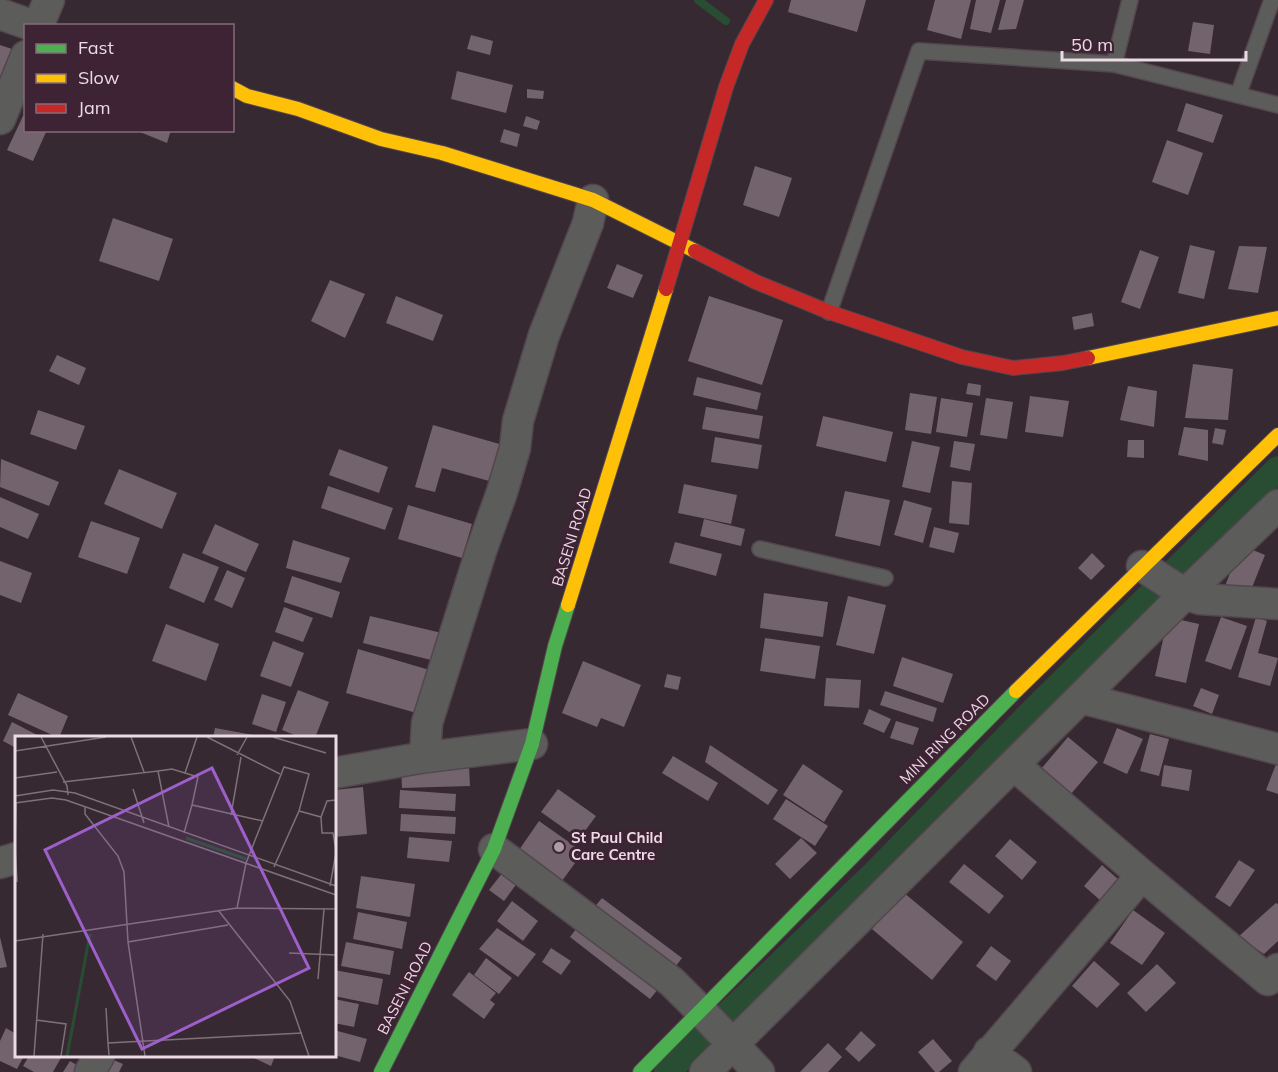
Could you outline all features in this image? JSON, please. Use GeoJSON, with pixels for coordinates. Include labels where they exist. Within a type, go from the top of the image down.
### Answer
{"type":"FeatureCollection","features":[{"type":"Feature","properties":{"kind":"street"},"geometry":{"type":"LineString","coordinates":[[37,24],[49,0]]}},
{"type":"Feature","properties":{"kind":"street","name":"BASENI ROAD"},"geometry":{"type":"LineString","coordinates":[[381,1072],[494,849],[532,744],[555,646],[726,87],[742,44],[766,0]]}},
{"type":"Feature","properties":{"kind":"street"},"geometry":{"type":"LineString","coordinates":[[0,14],[30,24]]}},
{"type":"Feature","properties":{"kind":"street"},"geometry":{"type":"LineString","coordinates":[[0,119],[24,61]]}},
{"type":"Feature","properties":{"kind":"street"},"geometry":{"type":"LineString","coordinates":[[234,89],[247,96],[297,109],[381,139],[442,153],[593,200],[756,282],[829,312],[962,357],[1013,368],[1062,363],[1278,318]]}},
{"type":"Feature","properties":{"kind":"street"},"geometry":{"type":"LineString","coordinates":[[425,757],[427,723],[515,448],[518,421],[544,335],[588,223],[593,200]]}},
{"type":"Feature","properties":{"kind":"street","name":"MINI RING ROAD"},"geometry":{"type":"LineString","coordinates":[[640,1072],[703,1012],[932,775],[1147,569],[1278,435]]}},
{"type":"Feature","properties":{"kind":"street"},"geometry":{"type":"LineString","coordinates":[[705,1072],[730,1041],[1082,698],[1181,591],[1278,505]]}},
{"type":"Feature","properties":{"kind":"street"},"geometry":{"type":"LineString","coordinates":[[1147,569],[1181,591],[1200,599],[1278,604]]}},
{"type":"Feature","properties":{"kind":"street"},"geometry":{"type":"LineString","coordinates":[[1082,698],[1278,749]]}},
{"type":"Feature","properties":{"kind":"street"},"geometry":{"type":"LineString","coordinates":[[336,773],[425,757],[532,744]]}},
{"type":"Feature","properties":{"kind":"street"},"geometry":{"type":"LineString","coordinates":[[1014,765],[1268,980],[1278,969]]}},
{"type":"Feature","properties":{"kind":"street"},"geometry":{"type":"LineString","coordinates":[[494,849],[672,982],[759,1072]]}},
{"type":"Feature","properties":{"kind":"street"},"geometry":{"type":"LineString","coordinates":[[0,864],[15,858]]}},
{"type":"Feature","properties":{"kind":"street"},"geometry":{"type":"LineString","coordinates":[[1016,1072],[982,1062],[1142,875]]}},
{"type":"Feature","properties":{"kind":"street"},"geometry":{"type":"LineString","coordinates":[[90,1072],[98,1057]]}},
{"type":"Feature","properties":{"kind":"lane"},"geometry":{"type":"LineString","coordinates":[[1114,64],[1130,0]]}},
{"type":"Feature","properties":{"kind":"lane"},"geometry":{"type":"LineString","coordinates":[[1238,95],[1272,0]]}},
{"type":"Feature","properties":{"kind":"lane"},"geometry":{"type":"LineString","coordinates":[[829,312],[919,51],[1114,64],[1278,105]]}},
{"type":"Feature","properties":{"kind":"lane"},"geometry":{"type":"LineString","coordinates":[[760,549],[885,578]]}},
{"type":"Feature","properties":{"kind":"building"},"geometry":{"type":"Polygon","coordinates":[[[791,0],[866,0],[857,32],[788,12],[791,0]]]}},
{"type":"Feature","properties":{"kind":"building"},"geometry":{"type":"Polygon","coordinates":[[[935,0],[971,0],[961,39],[927,30],[935,0]]]}},
{"type":"Feature","properties":{"kind":"building"},"geometry":{"type":"Polygon","coordinates":[[[976,0],[1000,0],[991,33],[970,29],[976,0]]]}},
{"type":"Feature","properties":{"kind":"building"},"geometry":{"type":"Polygon","coordinates":[[[1006,0],[1024,0],[1016,29],[998,30],[1006,0]]]}},
{"type":"Feature","properties":{"kind":"building"},"geometry":{"type":"Polygon","coordinates":[[[1193,22],[1214,25],[1210,54],[1188,51],[1193,22]]]}},
{"type":"Feature","properties":{"kind":"building"},"geometry":{"type":"Polygon","coordinates":[[[471,35],[493,41],[490,55],[467,49],[471,35]]]}},
{"type":"Feature","properties":{"kind":"building"},"geometry":{"type":"Polygon","coordinates":[[[0,45],[12,49],[0,81],[0,45]]]}},
{"type":"Feature","properties":{"kind":"building"},"geometry":{"type":"Polygon","coordinates":[[[457,71],[513,85],[506,113],[451,99],[457,71]]]}},
{"type":"Feature","properties":{"kind":"building"},"geometry":{"type":"Polygon","coordinates":[[[527,89],[544,91],[543,99],[527,98],[527,89]]]}},
{"type":"Feature","properties":{"kind":"building"},"geometry":{"type":"Polygon","coordinates":[[[1186,103],[1223,115],[1213,143],[1177,131],[1186,103]]]}},
{"type":"Feature","properties":{"kind":"building"},"geometry":{"type":"Polygon","coordinates":[[[23,116],[24,132],[46,132],[33,161],[7,150],[23,116]]]}},
{"type":"Feature","properties":{"kind":"building"},"geometry":{"type":"Polygon","coordinates":[[[526,116],[540,121],[537,130],[523,126],[526,116]]]}},
{"type":"Feature","properties":{"kind":"building"},"geometry":{"type":"Polygon","coordinates":[[[504,129],[520,134],[517,147],[500,142],[504,129]]]}},
{"type":"Feature","properties":{"kind":"building"},"geometry":{"type":"Polygon","coordinates":[[[140,132],[170,132],[167,143],[140,132]]]}},
{"type":"Feature","properties":{"kind":"building"},"geometry":{"type":"Polygon","coordinates":[[[1167,140],[1203,153],[1188,195],[1152,182],[1167,140]]]}},
{"type":"Feature","properties":{"kind":"building"},"geometry":{"type":"Polygon","coordinates":[[[755,166],[792,178],[779,217],[743,205],[755,166]]]}},
{"type":"Feature","properties":{"kind":"building"},"geometry":{"type":"Polygon","coordinates":[[[113,218],[173,239],[159,281],[99,261],[113,218]]]}},
{"type":"Feature","properties":{"kind":"building"},"geometry":{"type":"Polygon","coordinates":[[[1190,245],[1215,251],[1204,299],[1178,293],[1190,245]]]}},
{"type":"Feature","properties":{"kind":"building"},"geometry":{"type":"Polygon","coordinates":[[[1239,246],[1267,247],[1258,293],[1228,289],[1239,246]]]}},
{"type":"Feature","properties":{"kind":"building"},"geometry":{"type":"Polygon","coordinates":[[[1140,250],[1159,257],[1140,309],[1121,302],[1140,250]]]}},
{"type":"Feature","properties":{"kind":"building"},"geometry":{"type":"Polygon","coordinates":[[[617,264],[643,275],[633,298],[607,288],[617,264]]]}},
{"type":"Feature","properties":{"kind":"building"},"geometry":{"type":"Polygon","coordinates":[[[330,280],[365,294],[345,338],[311,321],[330,280]]]}},
{"type":"Feature","properties":{"kind":"building"},"geometry":{"type":"Polygon","coordinates":[[[396,296],[443,315],[433,341],[386,323],[396,296]]]}},
{"type":"Feature","properties":{"kind":"building"},"geometry":{"type":"Polygon","coordinates":[[[709,296],[783,320],[762,385],[688,361],[709,296]]]}},
{"type":"Feature","properties":{"kind":"building"},"geometry":{"type":"Polygon","coordinates":[[[1092,313],[1094,326],[1074,330],[1072,317],[1092,313]]]}},
{"type":"Feature","properties":{"kind":"building"},"geometry":{"type":"Polygon","coordinates":[[[57,355],[86,368],[79,385],[49,371],[57,355]]]}},
{"type":"Feature","properties":{"kind":"building"},"geometry":{"type":"Polygon","coordinates":[[[1193,364],[1233,369],[1228,420],[1185,418],[1193,364]]]}},
{"type":"Feature","properties":{"kind":"building"},"geometry":{"type":"Polygon","coordinates":[[[697,377],[761,393],[757,410],[693,395],[697,377]]]}},
{"type":"Feature","properties":{"kind":"building"},"geometry":{"type":"Polygon","coordinates":[[[968,383],[981,385],[980,396],[966,394],[968,383]]]}},
{"type":"Feature","properties":{"kind":"building"},"geometry":{"type":"Polygon","coordinates":[[[1128,386],[1157,391],[1154,427],[1120,420],[1128,386]]]}},
{"type":"Feature","properties":{"kind":"building"},"geometry":{"type":"Polygon","coordinates":[[[910,393],[937,397],[931,434],[905,430],[910,393]]]}},
{"type":"Feature","properties":{"kind":"building"},"geometry":{"type":"Polygon","coordinates":[[[1030,396],[1069,401],[1063,437],[1025,432],[1030,396]]]}},
{"type":"Feature","properties":{"kind":"building"},"geometry":{"type":"Polygon","coordinates":[[[941,398],[973,403],[967,437],[936,432],[941,398]]]}},
{"type":"Feature","properties":{"kind":"building"},"geometry":{"type":"Polygon","coordinates":[[[986,398],[1013,402],[1007,439],[980,435],[986,398]]]}},
{"type":"Feature","properties":{"kind":"building"},"geometry":{"type":"Polygon","coordinates":[[[706,407],[763,416],[759,439],[702,429],[706,407]]]}},
{"type":"Feature","properties":{"kind":"building"},"geometry":{"type":"Polygon","coordinates":[[[38,410],[85,426],[76,450],[30,434],[38,410]]]}},
{"type":"Feature","properties":{"kind":"building"},"geometry":{"type":"Polygon","coordinates":[[[823,416],[893,432],[886,462],[816,446],[823,416]]]}},
{"type":"Feature","properties":{"kind":"building"},"geometry":{"type":"Polygon","coordinates":[[[433,425],[510,447],[500,484],[442,468],[435,492],[415,487],[433,425]]]}},
{"type":"Feature","properties":{"kind":"building"},"geometry":{"type":"Polygon","coordinates":[[[1184,427],[1208,430],[1208,461],[1178,455],[1184,427]]]}},
{"type":"Feature","properties":{"kind":"building"},"geometry":{"type":"Polygon","coordinates":[[[1215,428],[1226,430],[1223,445],[1212,443],[1215,428]]]}},
{"type":"Feature","properties":{"kind":"building"},"geometry":{"type":"Polygon","coordinates":[[[715,437],[762,445],[758,469],[711,462],[715,437]]]}},
{"type":"Feature","properties":{"kind":"building"},"geometry":{"type":"Polygon","coordinates":[[[1128,440],[1144,440],[1144,458],[1127,457],[1128,440]]]}},
{"type":"Feature","properties":{"kind":"building"},"geometry":{"type":"Polygon","coordinates":[[[912,441],[940,447],[930,493],[902,487],[912,441]]]}},
{"type":"Feature","properties":{"kind":"building"},"geometry":{"type":"Polygon","coordinates":[[[954,441],[975,444],[970,471],[950,467],[954,441]]]}},
{"type":"Feature","properties":{"kind":"building"},"geometry":{"type":"Polygon","coordinates":[[[339,449],[388,467],[379,493],[329,475],[339,449]]]}},
{"type":"Feature","properties":{"kind":"building"},"geometry":{"type":"Polygon","coordinates":[[[1,459],[59,482],[49,506],[0,487],[1,459]]]}},
{"type":"Feature","properties":{"kind":"building"},"geometry":{"type":"Polygon","coordinates":[[[119,469],[177,493],[162,529],[104,504],[119,469]]]}},
{"type":"Feature","properties":{"kind":"building"},"geometry":{"type":"Polygon","coordinates":[[[952,481],[972,483],[969,525],[949,523],[952,481]]]}},
{"type":"Feature","properties":{"kind":"building"},"geometry":{"type":"Polygon","coordinates":[[[684,484],[737,495],[731,524],[678,513],[684,484]]]}},
{"type":"Feature","properties":{"kind":"building"},"geometry":{"type":"Polygon","coordinates":[[[328,486],[393,508],[385,530],[321,508],[328,486]]]}},
{"type":"Feature","properties":{"kind":"building"},"geometry":{"type":"Polygon","coordinates":[[[845,491],[890,500],[880,546],[835,536],[845,491]]]}},
{"type":"Feature","properties":{"kind":"building"},"geometry":{"type":"Polygon","coordinates":[[[0,497],[39,514],[28,539],[0,527],[0,497]]]}},
{"type":"Feature","properties":{"kind":"building"},"geometry":{"type":"Polygon","coordinates":[[[904,500],[932,508],[923,543],[894,535],[904,500]]]}},
{"type":"Feature","properties":{"kind":"building"},"geometry":{"type":"Polygon","coordinates":[[[408,505],[472,524],[462,558],[398,539],[408,505]]]}},
{"type":"Feature","properties":{"kind":"building"},"geometry":{"type":"Polygon","coordinates":[[[704,519],[745,529],[741,546],[700,536],[704,519]]]}},
{"type":"Feature","properties":{"kind":"building"},"geometry":{"type":"Polygon","coordinates":[[[91,521],[140,538],[127,574],[78,557],[91,521]]]}},
{"type":"Feature","properties":{"kind":"building"},"geometry":{"type":"Polygon","coordinates":[[[215,524],[259,544],[246,572],[202,553],[215,524]]]}},
{"type":"Feature","properties":{"kind":"building"},"geometry":{"type":"Polygon","coordinates":[[[934,527],[959,533],[954,553],[929,547],[934,527]]]}},
{"type":"Feature","properties":{"kind":"building"},"geometry":{"type":"Polygon","coordinates":[[[293,540],[350,558],[341,583],[286,568],[293,540]]]}},
{"type":"Feature","properties":{"kind":"building"},"geometry":{"type":"Polygon","coordinates":[[[675,542],[722,554],[716,576],[669,563],[675,542]]]}},
{"type":"Feature","properties":{"kind":"building"},"geometry":{"type":"Polygon","coordinates":[[[1241,545],[1265,555],[1249,595],[1225,586],[1241,545]]]}},
{"type":"Feature","properties":{"kind":"building"},"geometry":{"type":"Polygon","coordinates":[[[183,553],[219,567],[204,603],[169,588],[183,553]]]}},
{"type":"Feature","properties":{"kind":"building"},"geometry":{"type":"Polygon","coordinates":[[[1092,553],[1105,566],[1091,580],[1078,568],[1092,553]]]}},
{"type":"Feature","properties":{"kind":"building"},"geometry":{"type":"Polygon","coordinates":[[[0,561],[32,573],[21,603],[0,595],[0,561]]]}},
{"type":"Feature","properties":{"kind":"building"},"geometry":{"type":"Polygon","coordinates":[[[227,570],[245,578],[232,608],[214,600],[227,570]]]}},
{"type":"Feature","properties":{"kind":"building"},"geometry":{"type":"Polygon","coordinates":[[[292,576],[340,592],[332,618],[284,602],[292,576]]]}},
{"type":"Feature","properties":{"kind":"building"},"geometry":{"type":"Polygon","coordinates":[[[764,593],[828,602],[823,637],[760,628],[764,593]]]}},
{"type":"Feature","properties":{"kind":"building"},"geometry":{"type":"Polygon","coordinates":[[[848,596],[886,605],[874,654],[836,645],[848,596]]]}},
{"type":"Feature","properties":{"kind":"building"},"geometry":{"type":"Polygon","coordinates":[[[284,607],[313,618],[303,642],[275,632],[284,607]]]}},
{"type":"Feature","properties":{"kind":"building"},"geometry":{"type":"Polygon","coordinates":[[[370,616],[446,634],[439,662],[363,643],[370,616]]]}},
{"type":"Feature","properties":{"kind":"building"},"geometry":{"type":"Polygon","coordinates":[[[1168,617],[1199,624],[1186,683],[1155,676],[1168,617]]]}},
{"type":"Feature","properties":{"kind":"building"},"geometry":{"type":"Polygon","coordinates":[[[1221,617],[1247,626],[1231,670],[1205,661],[1221,617]]]}},
{"type":"Feature","properties":{"kind":"building"},"geometry":{"type":"Polygon","coordinates":[[[1256,617],[1267,621],[1258,653],[1278,658],[1270,686],[1238,677],[1256,617]]]}},
{"type":"Feature","properties":{"kind":"building"},"geometry":{"type":"Polygon","coordinates":[[[166,624],[219,644],[206,681],[152,661],[166,624]]]}},
{"type":"Feature","properties":{"kind":"building"},"geometry":{"type":"Polygon","coordinates":[[[765,638],[820,646],[815,679],[760,671],[765,638]]]}},
{"type":"Feature","properties":{"kind":"building"},"geometry":{"type":"Polygon","coordinates":[[[273,641],[304,653],[291,687],[260,676],[273,641]]]}},
{"type":"Feature","properties":{"kind":"building"},"geometry":{"type":"Polygon","coordinates":[[[358,649],[433,671],[420,714],[346,693],[358,649]]]}},
{"type":"Feature","properties":{"kind":"building"},"geometry":{"type":"Polygon","coordinates":[[[902,657],[953,674],[943,703],[893,686],[902,657]]]}},
{"type":"Feature","properties":{"kind":"building"},"geometry":{"type":"Polygon","coordinates":[[[583,661],[641,685],[624,727],[601,718],[597,727],[562,713],[583,661]]]}},
{"type":"Feature","properties":{"kind":"building"},"geometry":{"type":"Polygon","coordinates":[[[667,674],[681,677],[678,690],[664,687],[667,674]]]}},
{"type":"Feature","properties":{"kind":"building"},"geometry":{"type":"Polygon","coordinates":[[[826,678],[861,680],[859,708],[824,706],[826,678]]]}},
{"type":"Feature","properties":{"kind":"building"},"geometry":{"type":"Polygon","coordinates":[[[1201,688],[1219,695],[1212,714],[1193,706],[1201,688]]]}},
{"type":"Feature","properties":{"kind":"building"},"geometry":{"type":"Polygon","coordinates":[[[298,690],[329,702],[316,736],[297,736],[282,730],[298,690]]]}},
{"type":"Feature","properties":{"kind":"building"},"geometry":{"type":"Polygon","coordinates":[[[885,691],[937,708],[933,722],[880,705],[885,691]]]}},
{"type":"Feature","properties":{"kind":"building"},"geometry":{"type":"Polygon","coordinates":[[[18,693],[68,716],[60,736],[55,736],[8,715],[18,693]]]}},
{"type":"Feature","properties":{"kind":"building"},"geometry":{"type":"Polygon","coordinates":[[[262,694],[286,702],[276,732],[252,724],[262,694]]]}},
{"type":"Feature","properties":{"kind":"building"},"geometry":{"type":"Polygon","coordinates":[[[869,709],[891,719],[884,733],[863,724],[869,709]]]}},
{"type":"Feature","properties":{"kind":"building"},"geometry":{"type":"Polygon","coordinates":[[[896,721],[919,728],[913,745],[890,738],[896,721]]]}},
{"type":"Feature","properties":{"kind":"building"},"geometry":{"type":"Polygon","coordinates":[[[12,722],[39,736],[15,736],[15,747],[3,741],[12,722]]]}},
{"type":"Feature","properties":{"kind":"building"},"geometry":{"type":"Polygon","coordinates":[[[215,728],[259,736],[213,736],[215,728]]]}},
{"type":"Feature","properties":{"kind":"building"},"geometry":{"type":"Polygon","coordinates":[[[1117,728],[1143,739],[1127,774],[1103,763],[1117,728]]]}},
{"type":"Feature","properties":{"kind":"building"},"geometry":{"type":"Polygon","coordinates":[[[1150,734],[1169,739],[1159,776],[1140,771],[1150,734]]]}},
{"type":"Feature","properties":{"kind":"building"},"geometry":{"type":"Polygon","coordinates":[[[1068,737],[1098,762],[1071,794],[1041,769],[1068,737]]]}},
{"type":"Feature","properties":{"kind":"building"},"geometry":{"type":"Polygon","coordinates":[[[710,745],[778,790],[768,805],[705,762],[710,745]]]}},
{"type":"Feature","properties":{"kind":"building"},"geometry":{"type":"Polygon","coordinates":[[[673,756],[718,783],[708,801],[662,773],[673,756]]]}},
{"type":"Feature","properties":{"kind":"building"},"geometry":{"type":"Polygon","coordinates":[[[1278,759],[1278,794],[1266,790],[1278,759]]]}},
{"type":"Feature","properties":{"kind":"building"},"geometry":{"type":"Polygon","coordinates":[[[803,764],[843,791],[824,822],[783,795],[803,764]]]}},
{"type":"Feature","properties":{"kind":"building"},"geometry":{"type":"Polygon","coordinates":[[[1164,765],[1192,770],[1189,791],[1161,786],[1164,765]]]}},
{"type":"Feature","properties":{"kind":"building"},"geometry":{"type":"Polygon","coordinates":[[[469,766],[470,786],[402,788],[401,768],[469,766]]]}},
{"type":"Feature","properties":{"kind":"building"},"geometry":{"type":"Polygon","coordinates":[[[363,787],[367,834],[336,837],[336,790],[363,787]]]}},
{"type":"Feature","properties":{"kind":"building"},"geometry":{"type":"Polygon","coordinates":[[[558,789],[596,816],[579,839],[541,812],[558,789]]]}},
{"type":"Feature","properties":{"kind":"building"},"geometry":{"type":"Polygon","coordinates":[[[400,790],[456,794],[455,811],[399,808],[400,790]]]}},
{"type":"Feature","properties":{"kind":"building"},"geometry":{"type":"Polygon","coordinates":[[[786,799],[828,826],[815,846],[773,819],[786,799]]]}},
{"type":"Feature","properties":{"kind":"building"},"geometry":{"type":"Polygon","coordinates":[[[401,814],[456,817],[455,834],[400,831],[401,814]]]}},
{"type":"Feature","properties":{"kind":"building"},"geometry":{"type":"Polygon","coordinates":[[[539,821],[583,852],[562,881],[519,850],[539,821]]]}},
{"type":"Feature","properties":{"kind":"building"},"geometry":{"type":"Polygon","coordinates":[[[409,837],[452,841],[449,862],[407,858],[409,837]]]}},
{"type":"Feature","properties":{"kind":"building"},"geometry":{"type":"Polygon","coordinates":[[[801,838],[817,853],[790,879],[775,864],[801,838]]]}},
{"type":"Feature","properties":{"kind":"building"},"geometry":{"type":"Polygon","coordinates":[[[1010,839],[1037,862],[1022,880],[995,856],[1010,839]]]}},
{"type":"Feature","properties":{"kind":"building"},"geometry":{"type":"Polygon","coordinates":[[[1239,860],[1255,870],[1230,907],[1215,897],[1239,860]]]}},
{"type":"Feature","properties":{"kind":"building"},"geometry":{"type":"Polygon","coordinates":[[[964,864],[1004,896],[989,914],[949,882],[964,864]]]}},
{"type":"Feature","properties":{"kind":"building"},"geometry":{"type":"Polygon","coordinates":[[[1102,865],[1119,880],[1101,901],[1084,886],[1102,865]]]}},
{"type":"Feature","properties":{"kind":"building"},"geometry":{"type":"Polygon","coordinates":[[[507,867],[521,878],[504,901],[489,890],[507,867]]]}},
{"type":"Feature","properties":{"kind":"building"},"geometry":{"type":"Polygon","coordinates":[[[361,876],[415,884],[410,917],[356,908],[361,876]]]}},
{"type":"Feature","properties":{"kind":"building"},"geometry":{"type":"Polygon","coordinates":[[[903,892],[963,942],[932,980],[872,929],[903,892]]]}},
{"type":"Feature","properties":{"kind":"building"},"geometry":{"type":"Polygon","coordinates":[[[602,898],[682,958],[669,975],[589,914],[602,898]]]}},
{"type":"Feature","properties":{"kind":"building"},"geometry":{"type":"Polygon","coordinates":[[[512,901],[538,921],[523,941],[497,921],[512,901]]]}},
{"type":"Feature","properties":{"kind":"building"},"geometry":{"type":"Polygon","coordinates":[[[1276,903],[1278,904],[1278,941],[1264,954],[1238,937],[1276,903]]]}},
{"type":"Feature","properties":{"kind":"building"},"geometry":{"type":"Polygon","coordinates":[[[1133,910],[1165,933],[1142,965],[1110,943],[1133,910]]]}},
{"type":"Feature","properties":{"kind":"building"},"geometry":{"type":"Polygon","coordinates":[[[358,912],[407,922],[402,949],[353,939],[358,912]]]}},
{"type":"Feature","properties":{"kind":"building"},"geometry":{"type":"Polygon","coordinates":[[[582,921],[663,983],[650,999],[570,937],[582,921]]]}},
{"type":"Feature","properties":{"kind":"building"},"geometry":{"type":"Polygon","coordinates":[[[497,928],[536,954],[518,977],[479,949],[497,928]]]}},
{"type":"Feature","properties":{"kind":"building"},"geometry":{"type":"Polygon","coordinates":[[[0,937],[7,967],[0,968],[0,937]]]}},
{"type":"Feature","properties":{"kind":"building"},"geometry":{"type":"Polygon","coordinates":[[[346,942],[394,951],[390,975],[341,966],[346,942]]]}},
{"type":"Feature","properties":{"kind":"building"},"geometry":{"type":"Polygon","coordinates":[[[991,946],[1011,961],[996,981],[976,966],[991,946]]]}},
{"type":"Feature","properties":{"kind":"building"},"geometry":{"type":"Polygon","coordinates":[[[551,948],[571,961],[561,975],[542,962],[551,948]]]}},
{"type":"Feature","properties":{"kind":"building"},"geometry":{"type":"Polygon","coordinates":[[[486,958],[512,978],[499,994],[474,975],[486,958]]]}},
{"type":"Feature","properties":{"kind":"building"},"geometry":{"type":"Polygon","coordinates":[[[1094,961],[1120,984],[1097,1008],[1072,986],[1094,961]]]}},
{"type":"Feature","properties":{"kind":"building"},"geometry":{"type":"Polygon","coordinates":[[[1157,964],[1176,983],[1146,1012],[1127,993],[1157,964]]]}},
{"type":"Feature","properties":{"kind":"building"},"geometry":{"type":"Polygon","coordinates":[[[336,970],[383,979],[378,1005],[336,996],[336,970]]]}},
{"type":"Feature","properties":{"kind":"building"},"geometry":{"type":"Polygon","coordinates":[[[469,972],[496,993],[490,1000],[495,1004],[484,1019],[452,995],[469,972]]]}},
{"type":"Feature","properties":{"kind":"building"},"geometry":{"type":"Polygon","coordinates":[[[336,999],[359,1004],[354,1027],[336,1023],[336,999]]]}},
{"type":"Feature","properties":{"kind":"building"},"geometry":{"type":"Polygon","coordinates":[[[6,1028],[15,1033],[15,1057],[23,1057],[17,1069],[0,1061],[0,1041],[6,1028]]]}},
{"type":"Feature","properties":{"kind":"building"},"geometry":{"type":"Polygon","coordinates":[[[336,1031],[367,1039],[360,1062],[336,1056],[336,1031]]]}},
{"type":"Feature","properties":{"kind":"building"},"geometry":{"type":"Polygon","coordinates":[[[861,1031],[876,1045],[859,1062],[845,1049],[861,1031]]]}},
{"type":"Feature","properties":{"kind":"building"},"geometry":{"type":"Polygon","coordinates":[[[933,1039],[952,1061],[939,1072],[935,1072],[918,1052],[933,1039]]]}},
{"type":"Feature","properties":{"kind":"building"},"geometry":{"type":"Polygon","coordinates":[[[828,1043],[842,1057],[828,1072],[800,1072],[828,1043]]]}},
{"type":"Feature","properties":{"kind":"building"},"geometry":{"type":"Polygon","coordinates":[[[28,1057],[61,1057],[53,1072],[34,1072],[23,1066],[28,1057]]]}},
{"type":"Feature","properties":{"kind":"building"},"geometry":{"type":"Polygon","coordinates":[[[252,1057],[275,1057],[271,1066],[252,1057]]]}},
{"type":"Feature","properties":{"kind":"building"},"geometry":{"type":"Polygon","coordinates":[[[111,1059],[123,1064],[119,1072],[105,1072],[111,1059]]]}},
{"type":"Feature","properties":{"kind":"building"},"geometry":{"type":"Polygon","coordinates":[[[70,1061],[85,1070],[83,1072],[63,1072],[70,1061]]]}},
{"type":"Feature","properties":{"kind":"waterway"},"geometry":{"type":"LineString","coordinates":[[698,0],[726,21]]}},
{"type":"Feature","properties":{"kind":"waterway"},"geometry":{"type":"LineString","coordinates":[[667,1072],[873,875],[1033,711],[1278,469]]}},
{"type":"Feature","properties":{"kind":"traffic: fast"},"geometry":{"type":"LineString","coordinates":[[381,1072],[494,849],[532,744],[555,646],[568,605]]}},
{"type":"Feature","properties":{"kind":"traffic: fast"},"geometry":{"type":"LineString","coordinates":[[640,1072],[1016,691]]}},
{"type":"Feature","properties":{"kind":"traffic: slow"},"geometry":{"type":"LineString","coordinates":[[234,89],[247,96],[298,109],[381,139],[442,153],[593,200],[695,251]]}},
{"type":"Feature","properties":{"kind":"traffic: slow"},"geometry":{"type":"LineString","coordinates":[[568,605],[666,289]]}},
{"type":"Feature","properties":{"kind":"traffic: slow"},"geometry":{"type":"LineString","coordinates":[[1088,358],[1278,318]]}},
{"type":"Feature","properties":{"kind":"traffic: slow"},"geometry":{"type":"LineString","coordinates":[[1016,691],[1278,435]]}},
{"type":"Feature","properties":{"kind":"traffic: jam"},"geometry":{"type":"LineString","coordinates":[[666,289],[726,87],[742,44],[766,0]]}},
{"type":"Feature","properties":{"kind":"traffic: jam"},"geometry":{"type":"LineString","coordinates":[[695,251],[756,282],[829,312],[962,357],[1013,368],[1088,358]]}},
{"type":"Feature","properties":{"kind":"place","name":"St Paul Child Care Centre"},"geometry":{"type":"Point","coordinates":[559,847]}}]}
